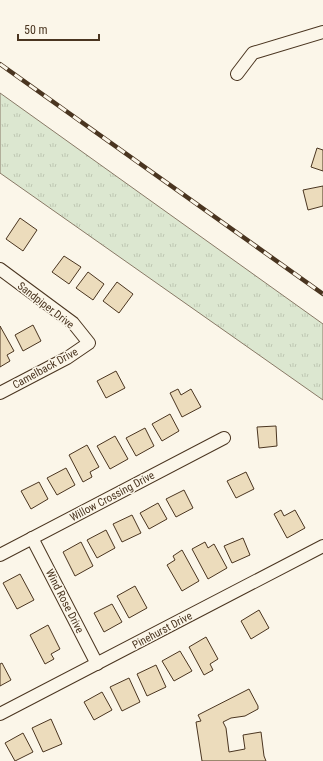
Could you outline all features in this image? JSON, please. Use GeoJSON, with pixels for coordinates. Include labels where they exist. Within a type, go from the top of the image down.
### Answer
{"type":"FeatureCollection","features":[{"type":"Feature","properties":{"kind":"street"},"geometry":{"type":"LineString","coordinates":[[237,74],[253,53],[323,32]]}},
{"type":"Feature","properties":{"kind":"street","name":"Sandpiper Drive"},"geometry":{"type":"LineString","coordinates":[[0,269],[73,323],[89,343]]}},
{"type":"Feature","properties":{"kind":"street","name":"Camelback Drive"},"geometry":{"type":"LineString","coordinates":[[0,393],[67,358],[89,343]]}},
{"type":"Feature","properties":{"kind":"street","name":"Willow Crossing Drive"},"geometry":{"type":"LineString","coordinates":[[0,555],[224,438]]}},
{"type":"Feature","properties":{"kind":"street","name":"Wind Rose Drive"},"geometry":{"type":"LineString","coordinates":[[32,538],[97,664]]}},
{"type":"Feature","properties":{"kind":"street","name":"Pinehurst Drive"},"geometry":{"type":"LineString","coordinates":[[0,714],[323,546]]}},
{"type":"Feature","properties":{"kind":"green space"},"geometry":{"type":"Polygon","coordinates":[[[0,93],[323,324],[323,400],[0,173],[0,93]]]}},
{"type":"Feature","properties":{"kind":"building"},"geometry":{"type":"Polygon","coordinates":[[[317,148],[323,150],[323,171],[311,167],[317,148]]]}},
{"type":"Feature","properties":{"kind":"building"},"geometry":{"type":"Polygon","coordinates":[[[323,186],[323,206],[308,210],[303,190],[323,186]]]}},
{"type":"Feature","properties":{"kind":"building"},"geometry":{"type":"Polygon","coordinates":[[[20,218],[37,230],[23,251],[6,239],[20,218]]]}},
{"type":"Feature","properties":{"kind":"building"},"geometry":{"type":"Polygon","coordinates":[[[64,256],[81,267],[69,284],[52,272],[64,256]]]}},
{"type":"Feature","properties":{"kind":"building"},"geometry":{"type":"Polygon","coordinates":[[[88,272],[104,284],[93,300],[76,288],[88,272]]]}},
{"type":"Feature","properties":{"kind":"building"},"geometry":{"type":"Polygon","coordinates":[[[117,282],[133,294],[119,313],[103,301],[117,282]]]}},
{"type":"Feature","properties":{"kind":"building"},"geometry":{"type":"Polygon","coordinates":[[[33,325],[41,341],[23,351],[15,335],[33,325]]]}},
{"type":"Feature","properties":{"kind":"building"},"geometry":{"type":"Polygon","coordinates":[[[0,326],[14,351],[7,355],[10,361],[0,367],[0,326]]]}},
{"type":"Feature","properties":{"kind":"building"},"geometry":{"type":"Polygon","coordinates":[[[116,371],[125,388],[106,398],[97,381],[116,371]]]}},
{"type":"Feature","properties":{"kind":"building"},"geometry":{"type":"Polygon","coordinates":[[[178,389],[181,395],[191,389],[201,407],[182,417],[170,393],[178,389]]]}},
{"type":"Feature","properties":{"kind":"building"},"geometry":{"type":"Polygon","coordinates":[[[170,414],[179,431],[162,441],[152,424],[170,414]]]}},
{"type":"Feature","properties":{"kind":"building"},"geometry":{"type":"Polygon","coordinates":[[[276,426],[277,446],[259,448],[257,427],[276,426]]]}},
{"type":"Feature","properties":{"kind":"building"},"geometry":{"type":"Polygon","coordinates":[[[145,428],[154,446],[136,456],[126,438],[145,428]]]}},
{"type":"Feature","properties":{"kind":"building"},"geometry":{"type":"Polygon","coordinates":[[[115,436],[128,459],[110,469],[97,446],[115,436]]]}},
{"type":"Feature","properties":{"kind":"building"},"geometry":{"type":"Polygon","coordinates":[[[87,445],[99,467],[90,472],[92,477],[83,482],[69,455],[87,445]]]}},
{"type":"Feature","properties":{"kind":"building"},"geometry":{"type":"Polygon","coordinates":[[[66,468],[75,485],[57,495],[47,478],[66,468]]]}},
{"type":"Feature","properties":{"kind":"building"},"geometry":{"type":"Polygon","coordinates":[[[246,472],[254,489],[236,498],[227,481],[246,472]]]}},
{"type":"Feature","properties":{"kind":"building"},"geometry":{"type":"Polygon","coordinates":[[[39,482],[48,499],[31,509],[21,491],[39,482]]]}},
{"type":"Feature","properties":{"kind":"building"},"geometry":{"type":"Polygon","coordinates":[[[184,490],[193,508],[176,517],[166,499],[184,490]]]}},
{"type":"Feature","properties":{"kind":"building"},"geometry":{"type":"Polygon","coordinates":[[[158,503],[167,519],[149,529],[140,513],[158,503]]]}},
{"type":"Feature","properties":{"kind":"building"},"geometry":{"type":"Polygon","coordinates":[[[281,510],[284,516],[295,510],[305,528],[287,538],[274,514],[281,510]]]}},
{"type":"Feature","properties":{"kind":"building"},"geometry":{"type":"Polygon","coordinates":[[[132,515],[141,533],[122,542],[113,524],[132,515]]]}},
{"type":"Feature","properties":{"kind":"building"},"geometry":{"type":"Polygon","coordinates":[[[106,530],[115,548],[97,558],[87,540],[106,530]]]}},
{"type":"Feature","properties":{"kind":"building"},"geometry":{"type":"Polygon","coordinates":[[[243,538],[250,555],[232,563],[224,546],[243,538]]]}},
{"type":"Feature","properties":{"kind":"building"},"geometry":{"type":"Polygon","coordinates":[[[81,542],[93,566],[75,576],[63,552],[81,542]]]}},
{"type":"Feature","properties":{"kind":"building"},"geometry":{"type":"Polygon","coordinates":[[[205,542],[208,548],[214,544],[227,568],[208,579],[192,549],[205,542]]]}},
{"type":"Feature","properties":{"kind":"building"},"geometry":{"type":"Polygon","coordinates":[[[182,550],[199,581],[182,591],[167,565],[175,560],[173,556],[182,550]]]}},
{"type":"Feature","properties":{"kind":"building"},"geometry":{"type":"Polygon","coordinates":[[[20,574],[34,600],[17,609],[3,583],[20,574]]]}},
{"type":"Feature","properties":{"kind":"building"},"geometry":{"type":"Polygon","coordinates":[[[135,586],[147,608],[129,618],[117,596],[135,586]]]}},
{"type":"Feature","properties":{"kind":"building"},"geometry":{"type":"Polygon","coordinates":[[[112,604],[122,622],[104,632],[94,613],[112,604]]]}},
{"type":"Feature","properties":{"kind":"building"},"geometry":{"type":"Polygon","coordinates":[[[259,610],[269,628],[251,639],[241,621],[259,610]]]}},
{"type":"Feature","properties":{"kind":"building"},"geometry":{"type":"Polygon","coordinates":[[[48,625],[60,649],[51,654],[54,659],[45,664],[30,635],[48,625]]]}},
{"type":"Feature","properties":{"kind":"building"},"geometry":{"type":"Polygon","coordinates":[[[206,637],[218,659],[210,664],[213,670],[204,675],[189,647],[206,637]]]}},
{"type":"Feature","properties":{"kind":"building"},"geometry":{"type":"Polygon","coordinates":[[[180,651],[192,671],[174,681],[162,661],[180,651]]]}},
{"type":"Feature","properties":{"kind":"building"},"geometry":{"type":"Polygon","coordinates":[[[2,663],[11,680],[0,686],[0,664],[2,663]]]}},
{"type":"Feature","properties":{"kind":"building"},"geometry":{"type":"Polygon","coordinates":[[[156,665],[166,687],[147,696],[137,674],[156,665]]]}},
{"type":"Feature","properties":{"kind":"building"},"geometry":{"type":"Polygon","coordinates":[[[129,678],[140,702],[122,711],[110,687],[129,678]]]}},
{"type":"Feature","properties":{"kind":"building"},"geometry":{"type":"Polygon","coordinates":[[[249,689],[258,706],[258,709],[245,716],[231,718],[223,722],[226,728],[229,752],[245,749],[243,735],[261,732],[266,761],[202,761],[196,722],[201,721],[198,715],[249,689]]]}},
{"type":"Feature","properties":{"kind":"building"},"geometry":{"type":"Polygon","coordinates":[[[102,692],[112,710],[94,720],[84,702],[102,692]]]}},
{"type":"Feature","properties":{"kind":"building"},"geometry":{"type":"Polygon","coordinates":[[[51,719],[62,744],[43,752],[32,728],[51,719]]]}},
{"type":"Feature","properties":{"kind":"building"},"geometry":{"type":"Polygon","coordinates":[[[23,733],[33,752],[15,761],[5,743],[23,733]]]}},
{"type":"Feature","properties":{"kind":"railway"},"geometry":{"type":"LineString","coordinates":[[0,64],[323,294]]}}]}
